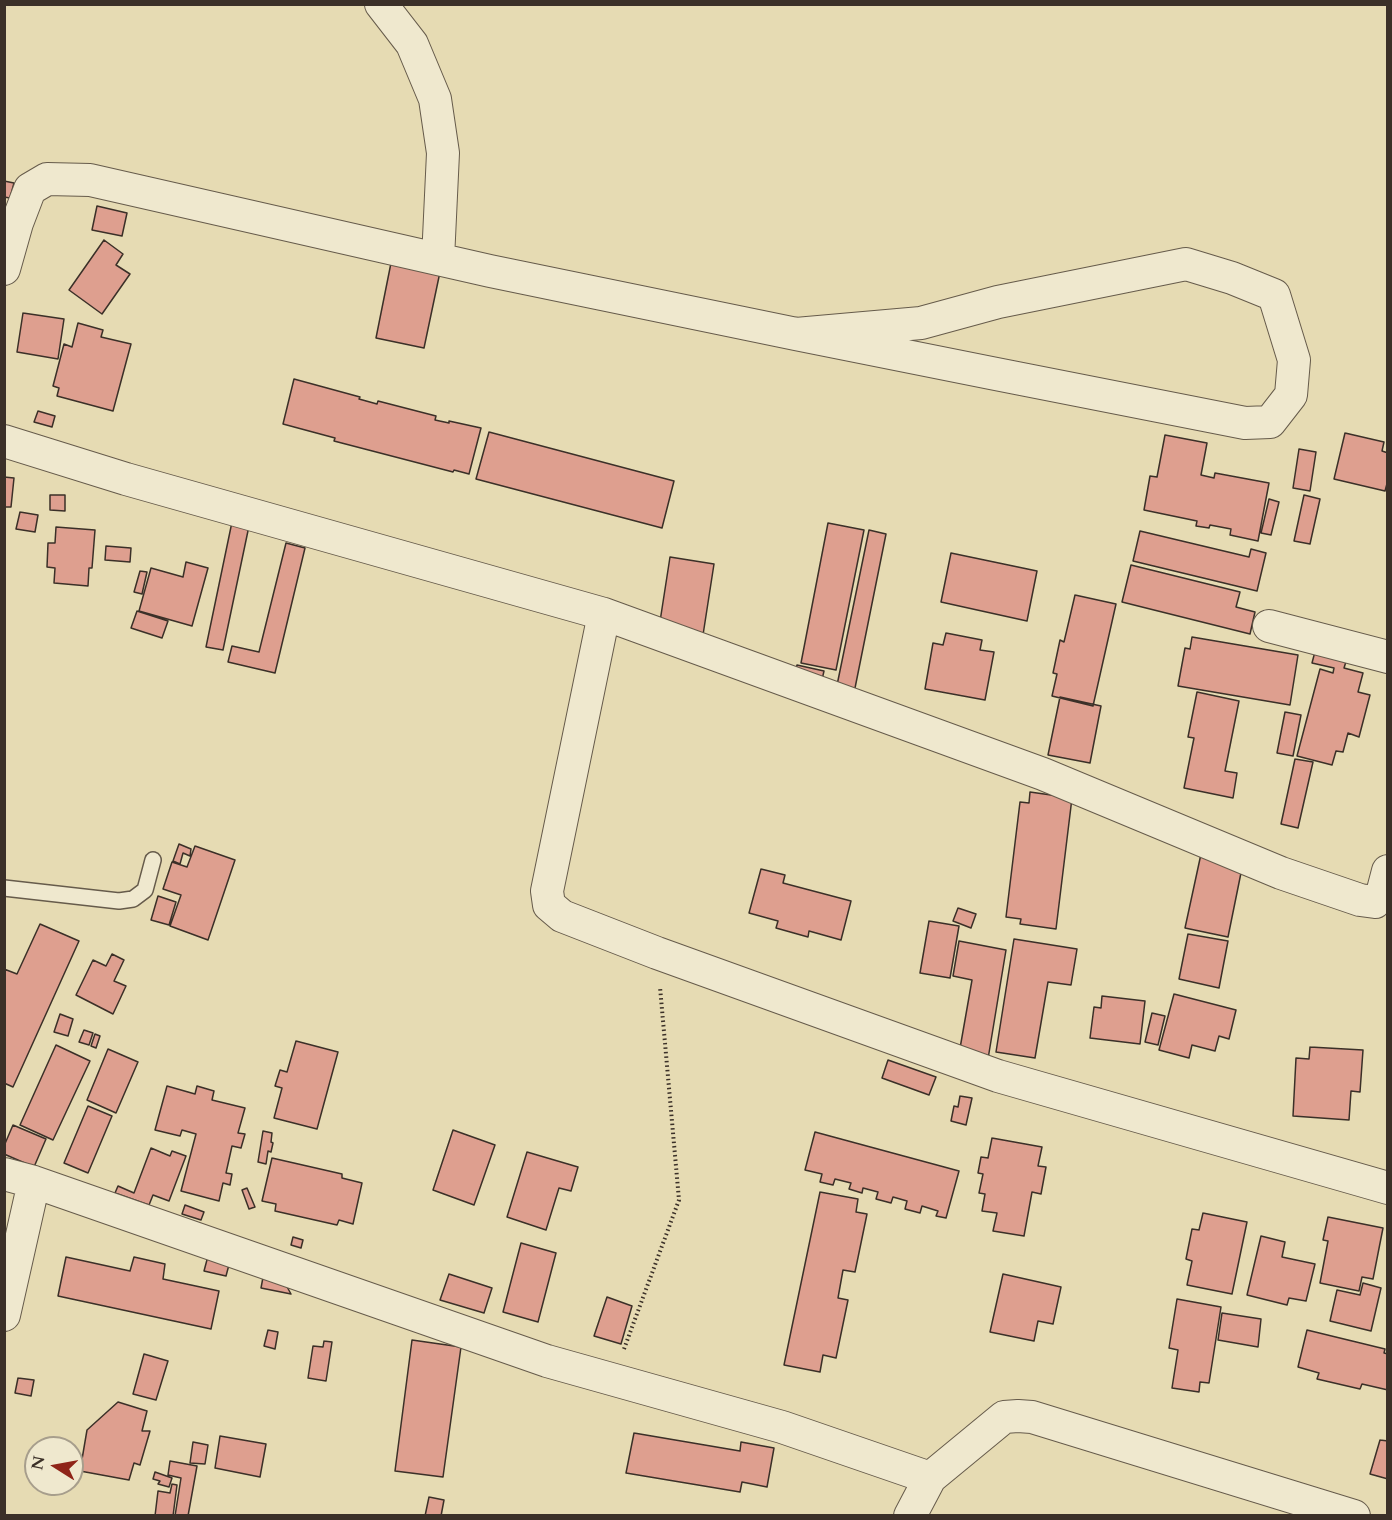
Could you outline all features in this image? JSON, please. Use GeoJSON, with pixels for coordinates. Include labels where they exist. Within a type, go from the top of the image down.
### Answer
{"type":"FeatureCollection","features":[{"type":"Feature","properties":{"kind":"street"},"geometry":{"type":"LineString","coordinates":[[381,4],[412,44],[435,99],[443,153],[438,259]]}},
{"type":"Feature","properties":{"kind":"street"},"geometry":{"type":"LineString","coordinates":[[4,269],[16,223],[30,189],[47,179],[90,180],[438,259],[796,334],[1245,423],[1270,422],[1291,395],[1294,360],[1274,296],[1232,278],[1186,264],[998,302],[921,323],[796,334]]}},
{"type":"Feature","properties":{"kind":"street"},"geometry":{"type":"LineString","coordinates":[[4,441],[126,479],[603,614],[1043,774],[1281,873],[1360,900],[1375,902],[1382,894],[1388,870]]}},
{"type":"Feature","properties":{"kind":"street"},"geometry":{"type":"LineString","coordinates":[[603,614],[547,891],[549,905],[562,916],[657,953],[998,1076],[1388,1188]]}},
{"type":"Feature","properties":{"kind":"street"},"geometry":{"type":"LineString","coordinates":[[1269,626],[1388,657]]}},
{"type":"Feature","properties":{"kind":"street"},"geometry":{"type":"LineString","coordinates":[[4,1174],[34,1182],[547,1361],[782,1427],[930,1478]]}},
{"type":"Feature","properties":{"kind":"street"},"geometry":{"type":"LineString","coordinates":[[4,1315],[34,1182]]}},
{"type":"Feature","properties":{"kind":"street"},"geometry":{"type":"LineString","coordinates":[[910,1515],[930,1478],[1004,1417],[1018,1416],[1032,1417],[1354,1515]]}},
{"type":"Feature","properties":{"kind":"lane"},"geometry":{"type":"LineString","coordinates":[[4,888],[119,901],[133,899],[145,890],[153,860]]}},
{"type":"Feature","properties":{"kind":"path"},"geometry":{"type":"LineString","coordinates":[[613,1379],[679,1200],[657,953]]}},
{"type":"Feature","properties":{"kind":"building"},"geometry":{"type":"Polygon","coordinates":[[[4,181],[14,183],[10,198],[4,197],[4,181]]]}},
{"type":"Feature","properties":{"kind":"building"},"geometry":{"type":"Polygon","coordinates":[[[97,206],[127,213],[122,236],[92,230],[97,206]]]}},
{"type":"Feature","properties":{"kind":"building"},"geometry":{"type":"Polygon","coordinates":[[[104,240],[123,254],[116,265],[130,274],[102,314],[69,290],[104,240]]]}},
{"type":"Feature","properties":{"kind":"building"},"geometry":{"type":"Polygon","coordinates":[[[391,263],[440,272],[424,348],[376,338],[391,263]]]}},
{"type":"Feature","properties":{"kind":"building"},"geometry":{"type":"Polygon","coordinates":[[[23,313],[64,319],[58,359],[17,352],[23,313]]]}},
{"type":"Feature","properties":{"kind":"building"},"geometry":{"type":"Polygon","coordinates":[[[78,323],[103,330],[101,337],[131,344],[113,411],[57,396],[59,388],[53,386],[64,344],[72,347],[78,323]]]}},
{"type":"Feature","properties":{"kind":"building"},"geometry":{"type":"Polygon","coordinates":[[[294,379],[377,404],[378,401],[436,416],[435,420],[481,428],[469,474],[454,470],[453,472],[334,441],[335,438],[283,424],[294,379]]]}},
{"type":"Feature","properties":{"kind":"building"},"geometry":{"type":"Polygon","coordinates":[[[38,411],[55,416],[52,427],[34,422],[38,411]]]}},
{"type":"Feature","properties":{"kind":"building"},"geometry":{"type":"Polygon","coordinates":[[[489,432],[674,481],[662,528],[476,479],[489,432]]]}},
{"type":"Feature","properties":{"kind":"building"},"geometry":{"type":"Polygon","coordinates":[[[1345,433],[1384,442],[1382,451],[1388,453],[1388,480],[1385,491],[1334,479],[1345,433]]]}},
{"type":"Feature","properties":{"kind":"building"},"geometry":{"type":"Polygon","coordinates":[[[1165,435],[1207,443],[1201,475],[1214,478],[1215,473],[1269,483],[1258,541],[1230,535],[1231,529],[1210,525],[1209,528],[1196,526],[1197,521],[1144,510],[1150,476],[1157,477],[1165,435]]]}},
{"type":"Feature","properties":{"kind":"building"},"geometry":{"type":"Polygon","coordinates":[[[1299,449],[1316,452],[1310,491],[1293,488],[1299,449]]]}},
{"type":"Feature","properties":{"kind":"building"},"geometry":{"type":"Polygon","coordinates":[[[4,477],[14,478],[11,507],[4,507],[4,477]]]}},
{"type":"Feature","properties":{"kind":"building"},"geometry":{"type":"Polygon","coordinates":[[[50,495],[65,495],[65,511],[50,510],[50,495]]]}},
{"type":"Feature","properties":{"kind":"building"},"geometry":{"type":"Polygon","coordinates":[[[1304,495],[1320,499],[1310,544],[1294,541],[1304,495]]]}},
{"type":"Feature","properties":{"kind":"building"},"geometry":{"type":"Polygon","coordinates":[[[1269,499],[1279,502],[1271,535],[1261,533],[1269,499]]]}},
{"type":"Feature","properties":{"kind":"building"},"geometry":{"type":"Polygon","coordinates":[[[20,512],[38,515],[35,532],[16,529],[20,512]]]}},
{"type":"Feature","properties":{"kind":"building"},"geometry":{"type":"Polygon","coordinates":[[[232,522],[249,526],[223,650],[206,647],[232,522]]]}},
{"type":"Feature","properties":{"kind":"building"},"geometry":{"type":"Polygon","coordinates":[[[828,523],[864,530],[836,670],[801,663],[828,523]]]}},
{"type":"Feature","properties":{"kind":"building"},"geometry":{"type":"Polygon","coordinates":[[[56,527],[95,530],[88,586],[54,583],[55,568],[47,567],[48,543],[55,543],[56,527]]]}},
{"type":"Feature","properties":{"kind":"building"},"geometry":{"type":"Polygon","coordinates":[[[869,530],[886,534],[854,693],[836,690],[869,530]]]}},
{"type":"Feature","properties":{"kind":"building"},"geometry":{"type":"Polygon","coordinates":[[[1140,531],[1249,557],[1251,549],[1266,553],[1257,591],[1133,561],[1140,531]]]}},
{"type":"Feature","properties":{"kind":"building"},"geometry":{"type":"Polygon","coordinates":[[[286,543],[305,548],[275,673],[228,662],[232,646],[259,652],[286,543]]]}},
{"type":"Feature","properties":{"kind":"building"},"geometry":{"type":"Polygon","coordinates":[[[106,546],[131,548],[130,562],[105,560],[106,546]]]}},
{"type":"Feature","properties":{"kind":"building"},"geometry":{"type":"Polygon","coordinates":[[[951,553],[1037,571],[1027,621],[941,602],[951,553]]]}},
{"type":"Feature","properties":{"kind":"building"},"geometry":{"type":"Polygon","coordinates":[[[670,557],[714,564],[703,635],[659,628],[670,557]]]}},
{"type":"Feature","properties":{"kind":"building"},"geometry":{"type":"Polygon","coordinates":[[[186,562],[208,568],[192,626],[139,611],[151,568],[183,577],[186,562]]]}},
{"type":"Feature","properties":{"kind":"building"},"geometry":{"type":"Polygon","coordinates":[[[1131,565],[1240,592],[1236,607],[1255,612],[1250,634],[1122,602],[1131,565]]]}},
{"type":"Feature","properties":{"kind":"building"},"geometry":{"type":"Polygon","coordinates":[[[140,571],[147,572],[142,594],[134,592],[140,571]]]}},
{"type":"Feature","properties":{"kind":"building"},"geometry":{"type":"Polygon","coordinates":[[[1075,595],[1116,604],[1093,706],[1052,696],[1057,674],[1053,673],[1060,640],[1064,642],[1075,595]]]}},
{"type":"Feature","properties":{"kind":"building"},"geometry":{"type":"Polygon","coordinates":[[[137,611],[168,621],[162,638],[131,628],[137,611]]]}},
{"type":"Feature","properties":{"kind":"building"},"geometry":{"type":"Polygon","coordinates":[[[946,633],[982,640],[980,650],[994,652],[985,700],[925,689],[933,643],[943,645],[946,633]]]}},
{"type":"Feature","properties":{"kind":"building"},"geometry":{"type":"Polygon","coordinates":[[[1192,637],[1298,655],[1290,705],[1178,686],[1185,648],[1190,649],[1192,637]]]}},
{"type":"Feature","properties":{"kind":"building"},"geometry":{"type":"Polygon","coordinates":[[[1317,644],[1349,652],[1344,668],[1363,673],[1358,692],[1370,695],[1359,737],[1348,733],[1343,752],[1336,751],[1332,765],[1297,756],[1320,669],[1333,673],[1334,668],[1312,663],[1317,644]]]}},
{"type":"Feature","properties":{"kind":"building"},"geometry":{"type":"Polygon","coordinates":[[[797,665],[824,671],[821,684],[794,679],[797,665]]]}},
{"type":"Feature","properties":{"kind":"building"},"geometry":{"type":"Polygon","coordinates":[[[1197,692],[1239,701],[1225,771],[1237,773],[1233,798],[1184,788],[1194,738],[1188,737],[1197,692]]]}},
{"type":"Feature","properties":{"kind":"building"},"geometry":{"type":"Polygon","coordinates":[[[1060,697],[1101,706],[1090,763],[1048,755],[1060,697]]]}},
{"type":"Feature","properties":{"kind":"building"},"geometry":{"type":"Polygon","coordinates":[[[1285,712],[1301,715],[1293,756],[1277,753],[1285,712]]]}},
{"type":"Feature","properties":{"kind":"building"},"geometry":{"type":"Polygon","coordinates":[[[1295,759],[1313,762],[1298,828],[1281,824],[1295,759]]]}},
{"type":"Feature","properties":{"kind":"building"},"geometry":{"type":"Polygon","coordinates":[[[1030,792],[1072,798],[1056,929],[1020,924],[1021,919],[1006,917],[1020,802],[1029,803],[1030,792]]]}},
{"type":"Feature","properties":{"kind":"building"},"geometry":{"type":"Polygon","coordinates":[[[179,844],[191,849],[190,856],[183,853],[180,864],[173,861],[179,844]]]}},
{"type":"Feature","properties":{"kind":"building"},"geometry":{"type":"Polygon","coordinates":[[[195,846],[235,860],[208,940],[170,926],[181,895],[163,889],[172,862],[187,867],[195,846]]]}},
{"type":"Feature","properties":{"kind":"building"},"geometry":{"type":"Polygon","coordinates":[[[1201,854],[1243,863],[1228,937],[1185,928],[1201,854]]]}},
{"type":"Feature","properties":{"kind":"building"},"geometry":{"type":"Polygon","coordinates":[[[761,869],[785,875],[783,883],[851,901],[841,940],[809,931],[808,937],[776,928],[778,921],[749,913],[761,869]]]}},
{"type":"Feature","properties":{"kind":"building"},"geometry":{"type":"Polygon","coordinates":[[[158,896],[176,902],[169,925],[151,920],[158,896]]]}},
{"type":"Feature","properties":{"kind":"building"},"geometry":{"type":"Polygon","coordinates":[[[958,908],[976,914],[971,928],[953,921],[958,908]]]}},
{"type":"Feature","properties":{"kind":"building"},"geometry":{"type":"Polygon","coordinates":[[[929,921],[959,926],[950,978],[920,973],[929,921]]]}},
{"type":"Feature","properties":{"kind":"building"},"geometry":{"type":"Polygon","coordinates":[[[40,924],[79,941],[13,1087],[4,1083],[4,969],[17,974],[40,924]]]}},
{"type":"Feature","properties":{"kind":"building"},"geometry":{"type":"Polygon","coordinates":[[[1188,934],[1228,941],[1219,988],[1179,979],[1188,934]]]}},
{"type":"Feature","properties":{"kind":"building"},"geometry":{"type":"Polygon","coordinates":[[[1014,939],[1077,949],[1071,985],[1048,982],[1035,1058],[996,1052],[1014,939]]]}},
{"type":"Feature","properties":{"kind":"building"},"geometry":{"type":"Polygon","coordinates":[[[959,941],[1006,950],[988,1059],[959,1054],[972,980],[953,976],[959,941]]]}},
{"type":"Feature","properties":{"kind":"building"},"geometry":{"type":"Polygon","coordinates":[[[112,954],[124,960],[114,981],[126,986],[113,1014],[76,995],[93,960],[106,966],[112,954]]]}},
{"type":"Feature","properties":{"kind":"building"},"geometry":{"type":"Polygon","coordinates":[[[1174,994],[1236,1010],[1229,1039],[1219,1036],[1215,1051],[1192,1045],[1189,1058],[1159,1050],[1174,994]]]}},
{"type":"Feature","properties":{"kind":"building"},"geometry":{"type":"Polygon","coordinates":[[[1102,996],[1145,1001],[1140,1044],[1090,1038],[1094,1007],[1101,1008],[1102,996]]]}},
{"type":"Feature","properties":{"kind":"building"},"geometry":{"type":"Polygon","coordinates":[[[1152,1013],[1165,1016],[1158,1045],[1145,1042],[1152,1013]]]}},
{"type":"Feature","properties":{"kind":"building"},"geometry":{"type":"Polygon","coordinates":[[[60,1014],[73,1019],[68,1036],[54,1032],[60,1014]]]}},
{"type":"Feature","properties":{"kind":"building"},"geometry":{"type":"Polygon","coordinates":[[[84,1030],[93,1033],[89,1045],[79,1042],[84,1030]]]}},
{"type":"Feature","properties":{"kind":"building"},"geometry":{"type":"Polygon","coordinates":[[[95,1034],[100,1036],[96,1048],[91,1046],[95,1034]]]}},
{"type":"Feature","properties":{"kind":"building"},"geometry":{"type":"Polygon","coordinates":[[[296,1041],[338,1052],[317,1129],[274,1118],[282,1088],[275,1086],[280,1070],[287,1072],[296,1041]]]}},
{"type":"Feature","properties":{"kind":"building"},"geometry":{"type":"Polygon","coordinates":[[[56,1045],[90,1061],[53,1140],[20,1125],[56,1045]]]}},
{"type":"Feature","properties":{"kind":"building"},"geometry":{"type":"Polygon","coordinates":[[[1310,1047],[1363,1050],[1360,1092],[1351,1091],[1349,1120],[1293,1116],[1296,1058],[1309,1059],[1310,1047]]]}},
{"type":"Feature","properties":{"kind":"building"},"geometry":{"type":"Polygon","coordinates":[[[108,1049],[138,1062],[116,1113],[87,1100],[108,1049]]]}},
{"type":"Feature","properties":{"kind":"building"},"geometry":{"type":"Polygon","coordinates":[[[888,1060],[936,1077],[929,1095],[882,1078],[888,1060]]]}},
{"type":"Feature","properties":{"kind":"building"},"geometry":{"type":"Polygon","coordinates":[[[167,1086],[195,1094],[197,1086],[214,1091],[212,1100],[245,1108],[238,1133],[245,1134],[241,1148],[232,1146],[226,1173],[232,1174],[230,1185],[223,1183],[219,1201],[181,1191],[196,1134],[182,1130],[180,1136],[155,1130],[167,1086]]]}},
{"type":"Feature","properties":{"kind":"building"},"geometry":{"type":"Polygon","coordinates":[[[960,1096],[972,1098],[966,1125],[951,1121],[954,1106],[958,1107],[960,1096]]]}},
{"type":"Feature","properties":{"kind":"building"},"geometry":{"type":"Polygon","coordinates":[[[88,1106],[112,1116],[88,1173],[64,1163],[88,1106]]]}},
{"type":"Feature","properties":{"kind":"building"},"geometry":{"type":"Polygon","coordinates":[[[13,1125],[46,1139],[34,1167],[4,1154],[4,1146],[13,1125]]]}},
{"type":"Feature","properties":{"kind":"building"},"geometry":{"type":"Polygon","coordinates":[[[453,1130],[495,1145],[474,1205],[433,1190],[453,1130]]]}},
{"type":"Feature","properties":{"kind":"building"},"geometry":{"type":"Polygon","coordinates":[[[263,1131],[272,1133],[271,1142],[273,1143],[271,1152],[268,1151],[266,1164],[258,1162],[263,1131]]]}},
{"type":"Feature","properties":{"kind":"building"},"geometry":{"type":"Polygon","coordinates":[[[815,1132],[959,1171],[946,1218],[936,1216],[938,1211],[922,1206],[920,1213],[905,1209],[907,1201],[893,1197],[891,1203],[876,1199],[878,1192],[863,1188],[862,1193],[849,1189],[851,1183],[835,1179],[833,1185],[820,1182],[822,1174],[805,1170],[815,1132]]]}},
{"type":"Feature","properties":{"kind":"building"},"geometry":{"type":"Polygon","coordinates":[[[992,1138],[1042,1147],[1038,1166],[1046,1167],[1041,1194],[1032,1192],[1024,1236],[993,1231],[997,1213],[982,1211],[985,1194],[979,1193],[983,1174],[978,1173],[981,1157],[988,1158],[992,1138]]]}},
{"type":"Feature","properties":{"kind":"building"},"geometry":{"type":"Polygon","coordinates":[[[151,1148],[170,1156],[172,1151],[186,1156],[169,1201],[153,1195],[149,1205],[115,1193],[118,1186],[134,1193],[151,1148]]]}},
{"type":"Feature","properties":{"kind":"building"},"geometry":{"type":"Polygon","coordinates":[[[527,1152],[578,1167],[571,1191],[559,1188],[546,1230],[507,1217],[527,1152]]]}},
{"type":"Feature","properties":{"kind":"building"},"geometry":{"type":"Polygon","coordinates":[[[272,1158],[342,1174],[342,1178],[362,1183],[353,1224],[339,1220],[337,1225],[275,1211],[276,1204],[262,1201],[272,1158]]]}},
{"type":"Feature","properties":{"kind":"building"},"geometry":{"type":"Polygon","coordinates":[[[247,1188],[255,1207],[249,1209],[242,1190],[247,1188]]]}},
{"type":"Feature","properties":{"kind":"building"},"geometry":{"type":"Polygon","coordinates":[[[820,1192],[858,1199],[856,1212],[867,1214],[855,1272],[843,1270],[838,1298],[848,1300],[836,1358],[823,1355],[820,1372],[784,1365],[820,1192]]]}},
{"type":"Feature","properties":{"kind":"building"},"geometry":{"type":"Polygon","coordinates":[[[185,1205],[204,1212],[201,1220],[182,1214],[185,1205]]]}},
{"type":"Feature","properties":{"kind":"building"},"geometry":{"type":"Polygon","coordinates":[[[1203,1213],[1247,1222],[1232,1294],[1187,1285],[1192,1261],[1186,1259],[1192,1229],[1199,1230],[1203,1213]]]}},
{"type":"Feature","properties":{"kind":"building"},"geometry":{"type":"Polygon","coordinates":[[[1328,1217],[1383,1228],[1373,1279],[1362,1277],[1359,1291],[1320,1283],[1328,1241],[1323,1240],[1328,1217]]]}},
{"type":"Feature","properties":{"kind":"building"},"geometry":{"type":"Polygon","coordinates":[[[1261,1236],[1285,1242],[1282,1257],[1315,1264],[1306,1301],[1289,1298],[1287,1305],[1247,1295],[1261,1236]]]}},
{"type":"Feature","properties":{"kind":"building"},"geometry":{"type":"Polygon","coordinates":[[[293,1237],[303,1240],[301,1248],[291,1245],[293,1237]]]}},
{"type":"Feature","properties":{"kind":"building"},"geometry":{"type":"Polygon","coordinates":[[[521,1243],[556,1253],[538,1322],[503,1312],[521,1243]]]}},
{"type":"Feature","properties":{"kind":"building"},"geometry":{"type":"Polygon","coordinates":[[[208,1256],[230,1261],[226,1276],[204,1271],[208,1256]]]}},
{"type":"Feature","properties":{"kind":"building"},"geometry":{"type":"Polygon","coordinates":[[[66,1257],[130,1271],[134,1257],[165,1264],[163,1279],[219,1291],[211,1329],[58,1296],[66,1257]]]}},
{"type":"Feature","properties":{"kind":"building"},"geometry":{"type":"Polygon","coordinates":[[[264,1272],[281,1276],[291,1294],[261,1288],[264,1272]]]}},
{"type":"Feature","properties":{"kind":"building"},"geometry":{"type":"Polygon","coordinates":[[[449,1274],[492,1288],[484,1313],[440,1300],[449,1274]]]}},
{"type":"Feature","properties":{"kind":"building"},"geometry":{"type":"Polygon","coordinates":[[[1003,1274],[1061,1287],[1053,1324],[1038,1321],[1034,1341],[990,1332],[1003,1274]]]}},
{"type":"Feature","properties":{"kind":"building"},"geometry":{"type":"Polygon","coordinates":[[[1363,1283],[1381,1288],[1371,1331],[1330,1321],[1337,1290],[1360,1295],[1363,1283]]]}},
{"type":"Feature","properties":{"kind":"building"},"geometry":{"type":"Polygon","coordinates":[[[607,1297],[632,1306],[621,1344],[594,1336],[607,1297]]]}},
{"type":"Feature","properties":{"kind":"building"},"geometry":{"type":"Polygon","coordinates":[[[1177,1299],[1221,1307],[1209,1383],[1200,1382],[1199,1392],[1172,1388],[1178,1350],[1169,1348],[1177,1299]]]}},
{"type":"Feature","properties":{"kind":"building"},"geometry":{"type":"Polygon","coordinates":[[[1222,1313],[1261,1319],[1258,1347],[1218,1340],[1222,1313]]]}},
{"type":"Feature","properties":{"kind":"building"},"geometry":{"type":"Polygon","coordinates":[[[268,1330],[278,1332],[275,1349],[264,1346],[268,1330]]]}},
{"type":"Feature","properties":{"kind":"building"},"geometry":{"type":"Polygon","coordinates":[[[1307,1330],[1385,1349],[1384,1353],[1388,1354],[1388,1390],[1362,1384],[1360,1389],[1317,1379],[1319,1373],[1298,1367],[1307,1330]]]}},
{"type":"Feature","properties":{"kind":"building"},"geometry":{"type":"Polygon","coordinates":[[[412,1340],[461,1347],[443,1477],[395,1471],[412,1340]]]}},
{"type":"Feature","properties":{"kind":"building"},"geometry":{"type":"Polygon","coordinates":[[[324,1341],[332,1342],[326,1381],[308,1378],[313,1346],[323,1347],[324,1341]]]}},
{"type":"Feature","properties":{"kind":"building"},"geometry":{"type":"Polygon","coordinates":[[[144,1354],[168,1361],[156,1400],[133,1394],[144,1354]]]}},
{"type":"Feature","properties":{"kind":"building"},"geometry":{"type":"Polygon","coordinates":[[[18,1378],[34,1380],[31,1396],[15,1393],[18,1378]]]}},
{"type":"Feature","properties":{"kind":"building"},"geometry":{"type":"Polygon","coordinates":[[[118,1402],[147,1411],[142,1431],[150,1431],[140,1465],[134,1463],[129,1480],[84,1472],[87,1430],[118,1402]]]}},
{"type":"Feature","properties":{"kind":"building"},"geometry":{"type":"Polygon","coordinates":[[[634,1433],[740,1451],[741,1442],[774,1448],[767,1487],[742,1482],[740,1492],[626,1473],[634,1433]]]}},
{"type":"Feature","properties":{"kind":"building"},"geometry":{"type":"Polygon","coordinates":[[[220,1436],[266,1444],[260,1477],[215,1468],[220,1436]]]}},
{"type":"Feature","properties":{"kind":"building"},"geometry":{"type":"Polygon","coordinates":[[[1380,1440],[1388,1441],[1388,1479],[1370,1474],[1380,1440]]]}},
{"type":"Feature","properties":{"kind":"building"},"geometry":{"type":"Polygon","coordinates":[[[193,1442],[208,1445],[205,1464],[190,1463],[193,1442]]]}},
{"type":"Feature","properties":{"kind":"building"},"geometry":{"type":"Polygon","coordinates":[[[170,1461],[197,1466],[188,1516],[175,1516],[181,1478],[168,1475],[170,1461]]]}},
{"type":"Feature","properties":{"kind":"building"},"geometry":{"type":"Polygon","coordinates":[[[155,1472],[172,1478],[169,1487],[158,1484],[160,1481],[153,1479],[155,1472]]]}},
{"type":"Feature","properties":{"kind":"building"},"geometry":{"type":"Polygon","coordinates":[[[172,1484],[177,1485],[173,1516],[155,1516],[158,1491],[170,1493],[172,1484]]]}},
{"type":"Feature","properties":{"kind":"building"},"geometry":{"type":"Polygon","coordinates":[[[429,1497],[444,1500],[441,1516],[425,1516],[429,1497]]]}}]}
